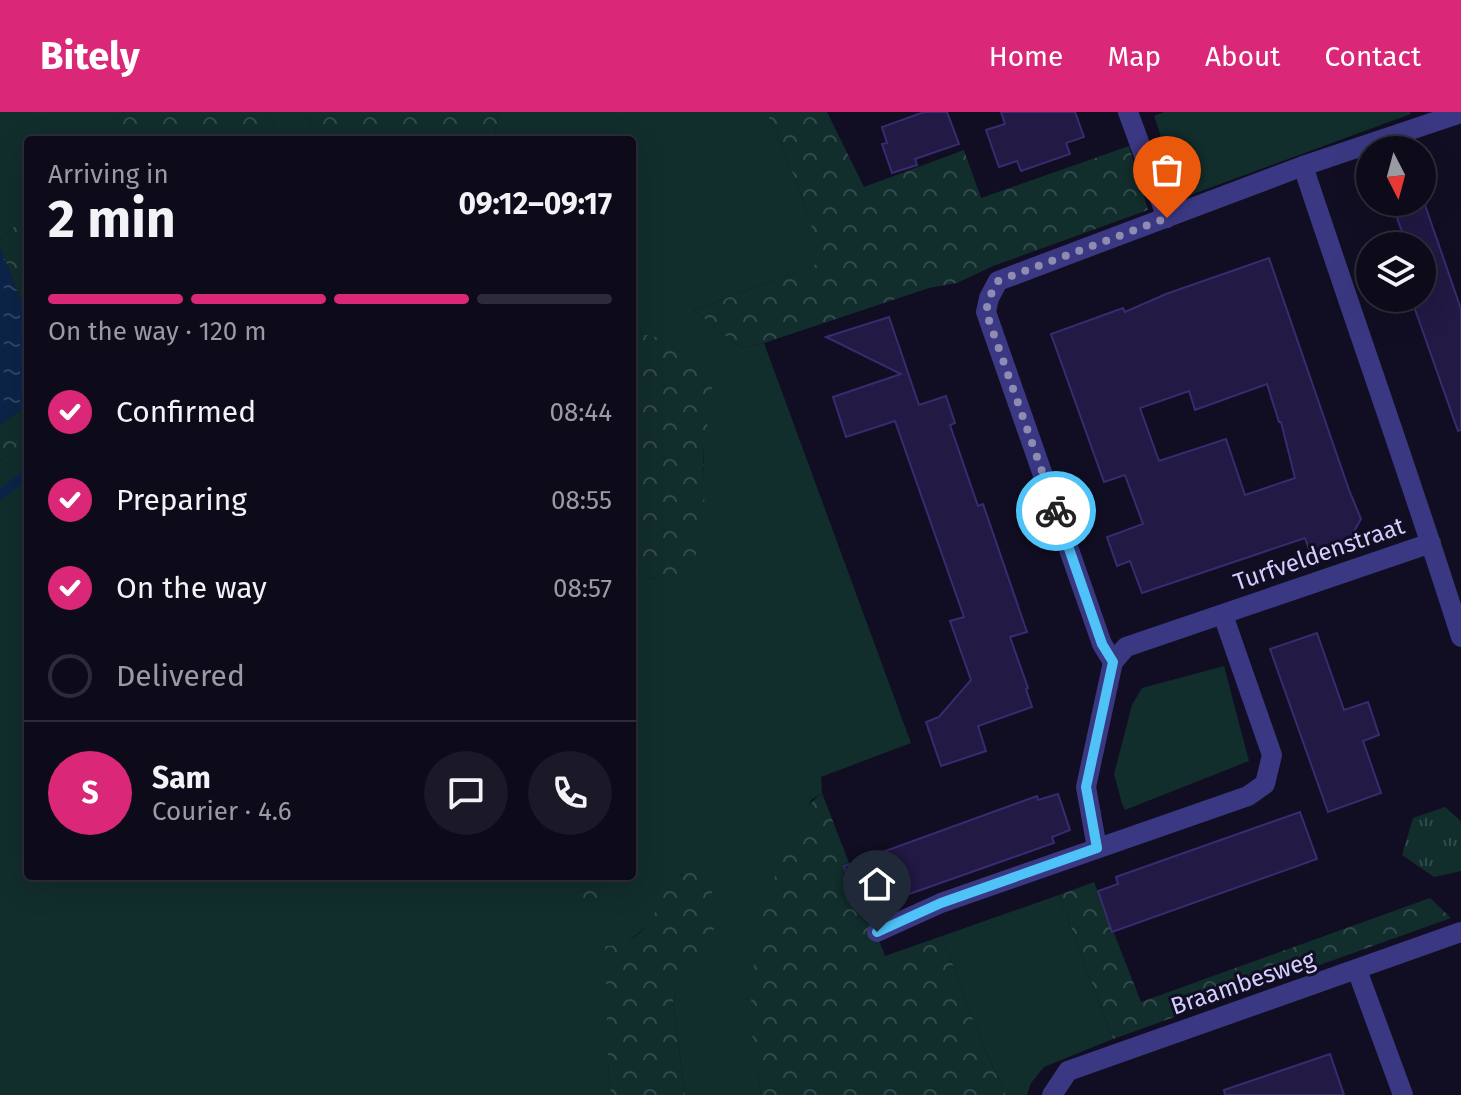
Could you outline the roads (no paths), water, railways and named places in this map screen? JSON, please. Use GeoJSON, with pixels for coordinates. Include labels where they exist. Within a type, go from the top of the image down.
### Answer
{"type":"FeatureCollection","features":[{"type":"Feature","properties":{"kind":"street"},"geometry":{"type":"LineString","coordinates":[[1128,112],[1167,218]]}},
{"type":"Feature","properties":{"kind":"street"},"geometry":{"type":"LineString","coordinates":[[1097,848],[1086,787],[1113,662],[1102,644],[986,312],[989,298],[998,281],[1303,166],[1461,113]]}},
{"type":"Feature","properties":{"kind":"street"},"geometry":{"type":"LineString","coordinates":[[1303,166],[1461,637]]}},
{"type":"Feature","properties":{"kind":"street","name":"Turfveldenstraat"},"geometry":{"type":"LineString","coordinates":[[1113,662],[1126,647],[1431,543]]}},
{"type":"Feature","properties":{"kind":"street","name":"Turfveldenstraat"},"geometry":{"type":"LineString","coordinates":[[877,932],[941,903],[1248,796],[1265,784],[1272,755],[1223,615]]}},
{"type":"Feature","properties":{"kind":"street","name":"Braambesweg"},"geometry":{"type":"LineString","coordinates":[[1052,1095],[1068,1071],[1461,932]]}},
{"type":"Feature","properties":{"kind":"street"},"geometry":{"type":"LineString","coordinates":[[1357,970],[1403,1095]]}},
{"type":"Feature","properties":{"kind":"water"},"geometry":{"type":"Polygon","coordinates":[[[0,247],[24,309],[24,408],[0,425],[0,247]]]}},
{"type":"Feature","properties":{"kind":"waterway"},"geometry":{"type":"LineString","coordinates":[[0,495],[24,476]]}}]}
